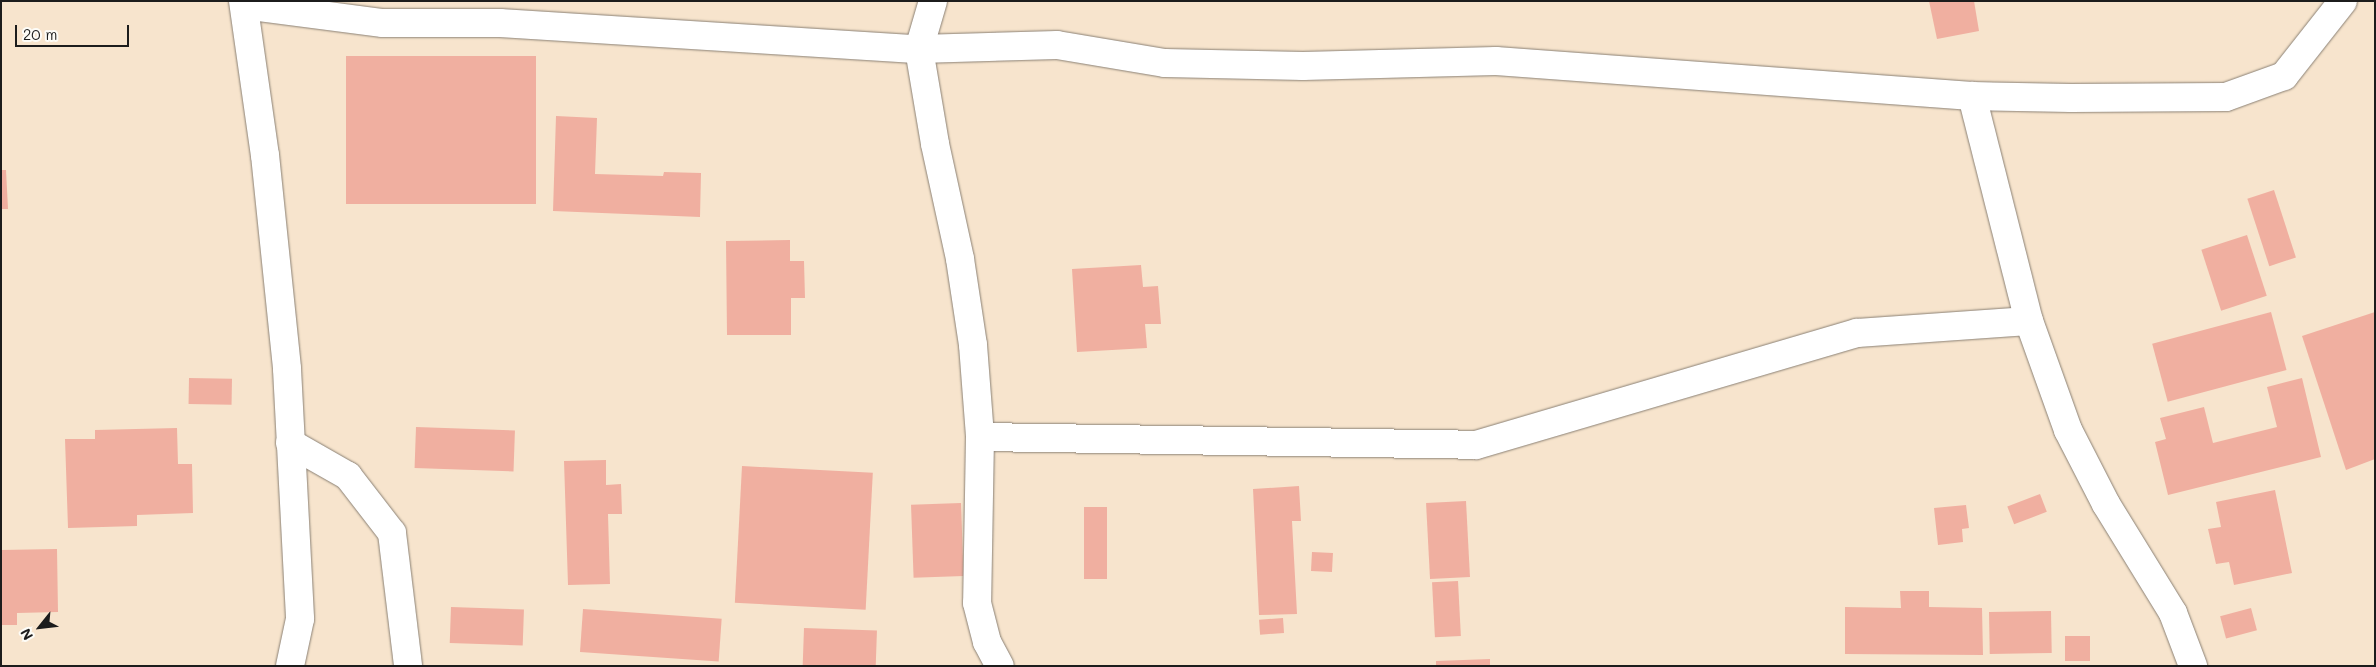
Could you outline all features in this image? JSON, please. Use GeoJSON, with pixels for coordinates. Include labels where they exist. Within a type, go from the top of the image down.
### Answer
{"type":"FeatureCollection","features":[{"type":"Feature","properties":{"kind":"street"},"geometry":{"type":"LineString","coordinates":[[933,1],[919,49],[934,144],[960,259],[973,345],[980,437],[977,603],[987,642],[1000,666]]}},
{"type":"Feature","properties":{"kind":"street"},"geometry":{"type":"LineString","coordinates":[[290,666],[300,619],[290,443],[288,369],[265,154],[243,3],[383,23],[500,23],[919,49],[1057,44],[1165,63],[1303,66],[1496,61],[1972,96],[2226,97],[2284,76],[2343,1]]}},
{"type":"Feature","properties":{"kind":"street"},"geometry":{"type":"LineString","coordinates":[[1972,96],[2028,321],[2068,430],[2106,504],[2173,613],[2192,666]]}},
{"type":"Feature","properties":{"kind":"street"},"geometry":{"type":"LineString","coordinates":[[980,437],[1476,445],[1857,333],[2028,321]]}},
{"type":"Feature","properties":{"kind":"street"},"geometry":{"type":"LineString","coordinates":[[290,443],[348,476],[392,533],[408,666]]}},
{"type":"Feature","properties":{"kind":"building"},"geometry":{"type":"Polygon","coordinates":[[[1929,1],[1974,1],[1979,31],[1937,39],[1929,1]]]}},
{"type":"Feature","properties":{"kind":"building"},"geometry":{"type":"Polygon","coordinates":[[[346,56],[536,56],[536,204],[346,204],[346,56]]]}},
{"type":"Feature","properties":{"kind":"building"},"geometry":{"type":"Polygon","coordinates":[[[556,116],[597,118],[595,174],[663,176],[664,172],[701,173],[700,217],[553,211],[556,116]]]}},
{"type":"Feature","properties":{"kind":"building"},"geometry":{"type":"Polygon","coordinates":[[[1,170],[6,170],[8,209],[1,209],[1,170]]]}},
{"type":"Feature","properties":{"kind":"building"},"geometry":{"type":"Polygon","coordinates":[[[2274,190],[2296,258],[2269,266],[2247,199],[2274,190]]]}},
{"type":"Feature","properties":{"kind":"building"},"geometry":{"type":"Polygon","coordinates":[[[2247,235],[2267,296],[2221,311],[2201,250],[2247,235]]]}},
{"type":"Feature","properties":{"kind":"building"},"geometry":{"type":"Polygon","coordinates":[[[790,240],[790,261],[804,261],[805,298],[791,298],[791,335],[727,335],[726,241],[790,240]]]}},
{"type":"Feature","properties":{"kind":"building"},"geometry":{"type":"Polygon","coordinates":[[[1141,265],[1143,287],[1158,286],[1161,324],[1145,324],[1147,348],[1077,352],[1072,269],[1141,265]]]}},
{"type":"Feature","properties":{"kind":"building"},"geometry":{"type":"Polygon","coordinates":[[[2271,312],[2287,370],[2168,402],[2152,344],[2271,312]]]}},
{"type":"Feature","properties":{"kind":"building"},"geometry":{"type":"Polygon","coordinates":[[[2375,312],[2375,459],[2346,470],[2302,336],[2375,312]]]}},
{"type":"Feature","properties":{"kind":"building"},"geometry":{"type":"Polygon","coordinates":[[[189,378],[232,379],[232,405],[189,404],[189,378]]]}},
{"type":"Feature","properties":{"kind":"building"},"geometry":{"type":"Polygon","coordinates":[[[2302,378],[2321,457],[2168,495],[2155,442],[2166,439],[2160,418],[2204,407],[2213,443],[2277,427],[2267,387],[2302,378]]]}},
{"type":"Feature","properties":{"kind":"building"},"geometry":{"type":"Polygon","coordinates":[[[416,427],[515,430],[514,471],[415,468],[416,427]]]}},
{"type":"Feature","properties":{"kind":"building"},"geometry":{"type":"Polygon","coordinates":[[[177,428],[178,464],[192,464],[193,513],[137,515],[137,526],[68,528],[65,439],[95,439],[95,430],[177,428]]]}},
{"type":"Feature","properties":{"kind":"building"},"geometry":{"type":"Polygon","coordinates":[[[606,460],[606,485],[621,484],[622,514],[608,514],[610,584],[568,585],[564,461],[606,460]]]}},
{"type":"Feature","properties":{"kind":"building"},"geometry":{"type":"Polygon","coordinates":[[[742,466],[873,473],[866,610],[735,603],[742,466]]]}},
{"type":"Feature","properties":{"kind":"building"},"geometry":{"type":"Polygon","coordinates":[[[1299,486],[1301,521],[1292,521],[1297,614],[1259,615],[1253,489],[1299,486]]]}},
{"type":"Feature","properties":{"kind":"building"},"geometry":{"type":"Polygon","coordinates":[[[2275,490],[2292,573],[2234,585],[2229,562],[2216,564],[2208,529],[2221,527],[2216,502],[2275,490]]]}},
{"type":"Feature","properties":{"kind":"building"},"geometry":{"type":"Polygon","coordinates":[[[2040,494],[2047,512],[2014,524],[2007,507],[2040,494]]]}},
{"type":"Feature","properties":{"kind":"building"},"geometry":{"type":"Polygon","coordinates":[[[1466,501],[1470,577],[1430,579],[1426,503],[1466,501]]]}},
{"type":"Feature","properties":{"kind":"building"},"geometry":{"type":"Polygon","coordinates":[[[961,503],[964,576],[914,578],[911,505],[961,503]]]}},
{"type":"Feature","properties":{"kind":"building"},"geometry":{"type":"Polygon","coordinates":[[[1966,505],[1969,528],[1962,529],[1963,542],[1938,545],[1934,508],[1966,505]]]}},
{"type":"Feature","properties":{"kind":"building"},"geometry":{"type":"Polygon","coordinates":[[[1084,507],[1107,507],[1107,579],[1084,579],[1084,507]]]}},
{"type":"Feature","properties":{"kind":"building"},"geometry":{"type":"Polygon","coordinates":[[[57,549],[58,612],[17,613],[17,625],[1,625],[1,550],[57,549]]]}},
{"type":"Feature","properties":{"kind":"building"},"geometry":{"type":"Polygon","coordinates":[[[1312,552],[1333,553],[1332,572],[1311,571],[1312,552]]]}},
{"type":"Feature","properties":{"kind":"building"},"geometry":{"type":"Polygon","coordinates":[[[1458,581],[1461,636],[1435,637],[1432,582],[1458,581]]]}},
{"type":"Feature","properties":{"kind":"building"},"geometry":{"type":"Polygon","coordinates":[[[1900,591],[1929,591],[1929,607],[1982,608],[1983,655],[1845,654],[1845,607],[1901,608],[1900,591]]]}},
{"type":"Feature","properties":{"kind":"building"},"geometry":{"type":"Polygon","coordinates":[[[451,607],[524,610],[523,646],[450,643],[451,607]]]}},
{"type":"Feature","properties":{"kind":"building"},"geometry":{"type":"Polygon","coordinates":[[[2251,608],[2257,630],[2226,638],[2220,616],[2251,608]]]}},
{"type":"Feature","properties":{"kind":"building"},"geometry":{"type":"Polygon","coordinates":[[[583,609],[722,619],[719,662],[580,652],[583,609]]]}},
{"type":"Feature","properties":{"kind":"building"},"geometry":{"type":"Polygon","coordinates":[[[2051,611],[2052,653],[1990,654],[1989,612],[2051,611]]]}},
{"type":"Feature","properties":{"kind":"building"},"geometry":{"type":"Polygon","coordinates":[[[1283,618],[1284,633],[1260,635],[1259,620],[1283,618]]]}},
{"type":"Feature","properties":{"kind":"building"},"geometry":{"type":"Polygon","coordinates":[[[804,628],[877,631],[876,666],[803,665],[804,628]]]}},
{"type":"Feature","properties":{"kind":"building"},"geometry":{"type":"Polygon","coordinates":[[[2065,636],[2090,636],[2090,661],[2065,661],[2065,636]]]}},
{"type":"Feature","properties":{"kind":"building"},"geometry":{"type":"Polygon","coordinates":[[[1490,659],[1490,666],[1436,666],[1436,661],[1490,659]]]}}]}
